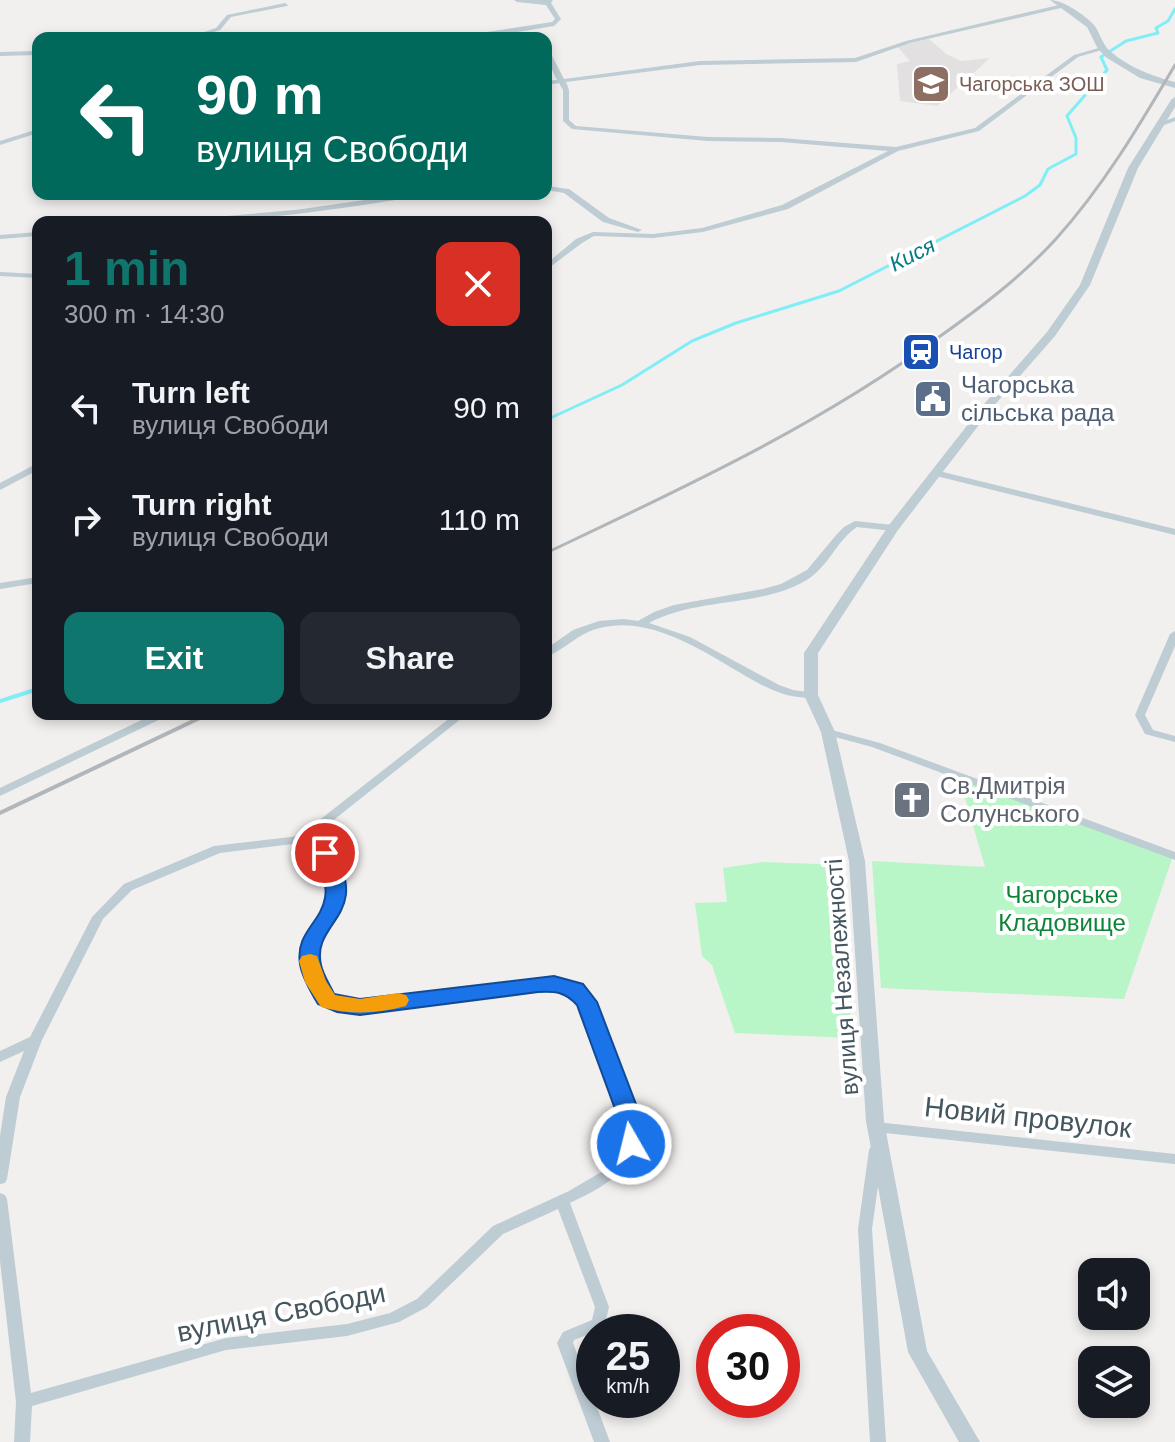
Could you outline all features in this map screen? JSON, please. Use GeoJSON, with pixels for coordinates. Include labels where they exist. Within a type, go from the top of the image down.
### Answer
{"type":"FeatureCollection","features":[{"type":"Feature","properties":{"kind":"street"},"geometry":{"type":"LineString","coordinates":[[502,32],[554,24],[557,17],[549,1],[517,0]]}},
{"type":"Feature","properties":{"kind":"street"},"geometry":{"type":"LineString","coordinates":[[1054,0],[1093,28],[1106,52],[1147,77],[1175,85]]}},
{"type":"Feature","properties":{"kind":"street"},"geometry":{"type":"LineString","coordinates":[[209,32],[218,29],[229,16],[285,5]]}},
{"type":"Feature","properties":{"kind":"street"},"geometry":{"type":"LineString","coordinates":[[552,82],[700,63],[856,60],[908,42],[1001,23],[1063,6]]}},
{"type":"Feature","properties":{"kind":"street"},"geometry":{"type":"LineString","coordinates":[[552,62],[567,93],[566,121],[578,129],[896,149],[958,137],[980,129],[1078,55],[1106,52]]}},
{"type":"Feature","properties":{"kind":"street"},"geometry":{"type":"LineString","coordinates":[[0,54],[32,53]]}},
{"type":"Feature","properties":{"kind":"street","name":"вулиця Незалежності"},"geometry":{"type":"LineString","coordinates":[[970,1442],[918,1352],[876,1134],[857,861],[828,732],[811,695],[811,653],[893,528],[988,406],[1051,334],[1085,285],[1133,168],[1175,100]]}},
{"type":"Feature","properties":{"kind":"street"},"geometry":{"type":"LineString","coordinates":[[1159,125],[1175,119]]}},
{"type":"Feature","properties":{"kind":"street"},"geometry":{"type":"LineString","coordinates":[[0,143],[32,133]]}},
{"type":"Feature","properties":{"kind":"street"},"geometry":{"type":"LineString","coordinates":[[552,264],[591,235],[672,234],[716,228],[777,210],[811,196],[896,149]]}},
{"type":"Feature","properties":{"kind":"street"},"geometry":{"type":"LineString","coordinates":[[552,189],[566,191],[589,210],[615,223],[672,234]]}},
{"type":"Feature","properties":{"kind":"street"},"geometry":{"type":"LineString","coordinates":[[249,216],[380,200]]}},
{"type":"Feature","properties":{"kind":"street"},"geometry":{"type":"LineString","coordinates":[[0,237],[32,234]]}},
{"type":"Feature","properties":{"kind":"street"},"geometry":{"type":"LineString","coordinates":[[0,274],[32,276]]}},
{"type":"Feature","properties":{"kind":"street"},"geometry":{"type":"LineString","coordinates":[[0,487],[32,469]]}},
{"type":"Feature","properties":{"kind":"street"},"geometry":{"type":"LineString","coordinates":[[935,473],[1175,532]]}},
{"type":"Feature","properties":{"kind":"street"},"geometry":{"type":"LineString","coordinates":[[640,624],[663,612],[757,592],[803,578],[855,524],[870,523],[893,528]]}},
{"type":"Feature","properties":{"kind":"street"},"geometry":{"type":"LineString","coordinates":[[0,586],[32,581]]}},
{"type":"Feature","properties":{"kind":"street"},"geometry":{"type":"LineString","coordinates":[[552,650],[581,630],[604,623],[640,624],[691,640],[778,690],[811,695]]}},
{"type":"Feature","properties":{"kind":"street"},"geometry":{"type":"LineString","coordinates":[[1175,634],[1140,715],[1149,732],[1175,739]]}},
{"type":"Feature","properties":{"kind":"street"},"geometry":{"type":"LineString","coordinates":[[0,792],[150,720]]}},
{"type":"Feature","properties":{"kind":"street"},"geometry":{"type":"LineString","coordinates":[[0,1179],[13,1097],[35,1040],[98,917],[128,887],[218,849],[302,839],[454,720]]}},
{"type":"Feature","properties":{"kind":"street"},"geometry":{"type":"LineString","coordinates":[[828,732],[876,745],[1175,856]]}},
{"type":"Feature","properties":{"kind":"street","name":"вулиця Свободи"},"geometry":{"type":"LineString","coordinates":[[24,1402],[234,1342],[347,1330],[394,1318],[422,1303],[498,1230],[562,1201],[617,1169],[627,1155],[632,1138],[631,1120],[583,996],[575,989],[554,983],[360,1007],[328,1002],[313,974],[310,952],[317,934],[334,909],[337,883],[325,853],[302,839]]}},
{"type":"Feature","properties":{"kind":"street"},"geometry":{"type":"LineString","coordinates":[[0,1057],[35,1040]]}},
{"type":"Feature","properties":{"kind":"street"},"geometry":{"type":"LineString","coordinates":[[876,1134],[865,1229],[878,1442]]}},
{"type":"Feature","properties":{"kind":"street","name":"Новий провулок"},"geometry":{"type":"LineString","coordinates":[[876,1134],[1175,1159]]}},
{"type":"Feature","properties":{"kind":"street"},"geometry":{"type":"LineString","coordinates":[[0,1199],[24,1402],[22,1442]]}},
{"type":"Feature","properties":{"kind":"street"},"geometry":{"type":"LineString","coordinates":[[562,1201],[602,1309],[599,1324],[568,1336],[565,1343],[602,1442]]}},
{"type":"Feature","properties":{"kind":"shaded area","name":"Чагорська ЗОШ"},"geometry":{"type":"Polygon","coordinates":[[[929,39],[946,54],[961,61],[990,58],[937,106],[900,101],[897,64],[910,61],[897,46],[929,39]]]}},
{"type":"Feature","properties":{"kind":"green space","name":"Чагорське Кладовище"},"geometry":{"type":"Polygon","coordinates":[[[959,777],[1174,853],[1124,999],[881,988],[872,861],[985,867],[959,777]]]}},
{"type":"Feature","properties":{"kind":"green space"},"geometry":{"type":"Polygon","coordinates":[[[763,862],[844,865],[851,1038],[735,1033],[712,965],[702,956],[695,903],[727,902],[723,868],[763,862]]]}},
{"type":"Feature","properties":{"kind":"waterway","name":"Кися"},"geometry":{"type":"LineString","coordinates":[[552,417],[622,385],[692,341],[736,323],[839,291],[1025,196],[1040,185],[1048,169],[1076,154],[1076,138],[1067,116],[1107,70],[1101,57],[1126,41],[1158,33],[1156,28],[1168,21],[1175,9]]}},
{"type":"Feature","properties":{"kind":"waterway","name":"Кися"},"geometry":{"type":"LineString","coordinates":[[0,701],[32,691]]}},
{"type":"Feature","properties":{"kind":"railway"},"geometry":{"type":"LineString","coordinates":[[552,550],[797,428],[893,369],[985,303],[1028,267],[1089,199],[1120,156],[1175,65]]}},
{"type":"Feature","properties":{"kind":"railway"},"geometry":{"type":"LineString","coordinates":[[0,813],[195,720]]}},
{"type":"Feature","properties":{"kind":"slow traffic"},"geometry":{"type":"LineString","coordinates":[[310,961],[316,982],[328,1002],[360,1007],[398,1000]]}},
{"type":"Feature","properties":{"kind":"place","name":"Чагорська ЗОШ"},"geometry":{"type":"Point","coordinates":[931,84]}},
{"type":"Feature","properties":{"kind":"place","name":"Чагор"},"geometry":{"type":"Point","coordinates":[921,352]}},
{"type":"Feature","properties":{"kind":"place","name":"Чагорська сільська рада"},"geometry":{"type":"Point","coordinates":[933,399]}},
{"type":"Feature","properties":{"kind":"place","name":"Св.Дмитрія Солунського"},"geometry":{"type":"Point","coordinates":[912,800]}},
{"type":"Feature","properties":{"kind":"route"},"geometry":{"type":"LineString","coordinates":[[325,853],[335,873],[338,899],[317,934],[310,952],[310,963],[320,991],[328,1002],[360,1007],[554,983],[575,989],[587,1002],[611,1073],[626,1106],[631,1120],[631,1144]]}}]}
